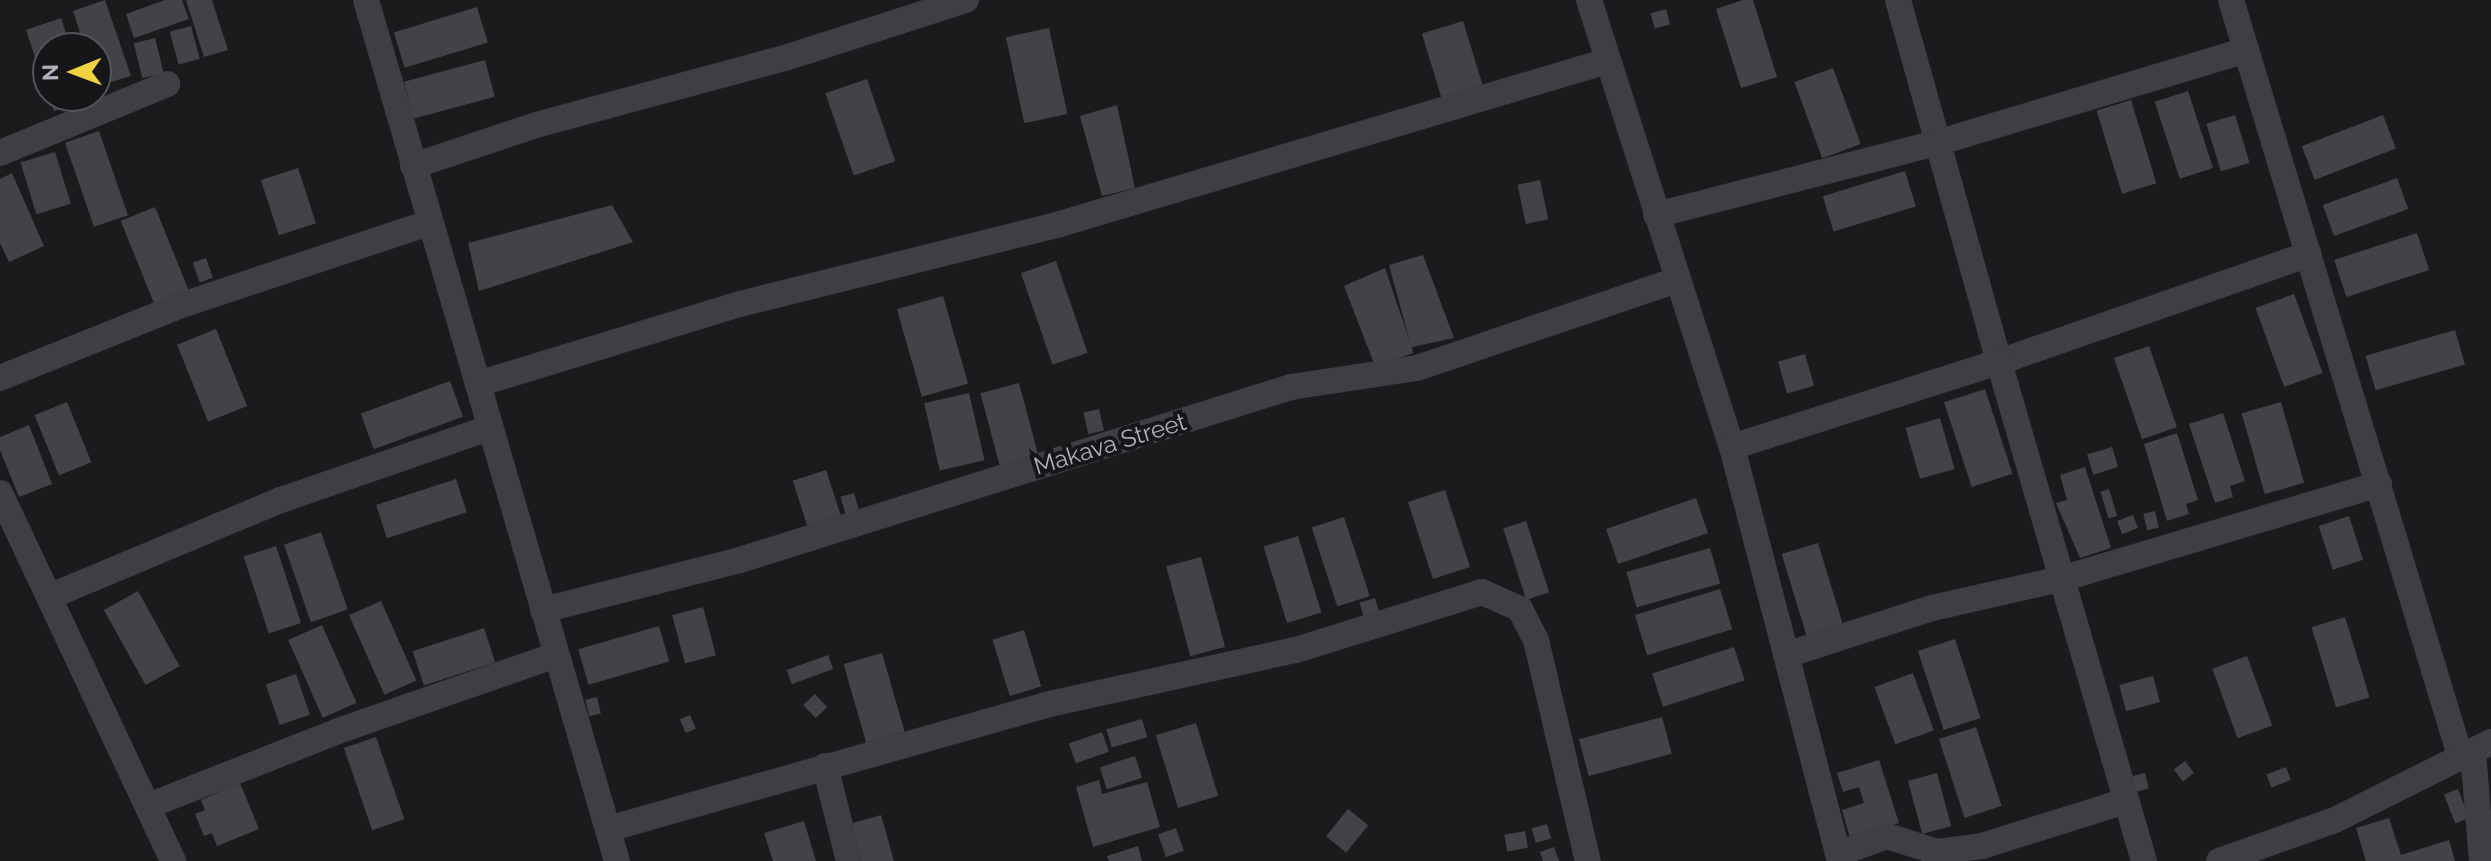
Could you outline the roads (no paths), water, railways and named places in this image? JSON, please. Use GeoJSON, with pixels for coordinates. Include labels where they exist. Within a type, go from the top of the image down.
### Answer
{"type":"FeatureCollection","features":[{"type":"Feature","properties":{"kind":"street"},"geometry":{"type":"LineString","coordinates":[[366,0],[428,223],[617,861]]}},
{"type":"Feature","properties":{"kind":"street"},"geometry":{"type":"LineString","coordinates":[[413,166],[536,125],[788,57],[966,0]]}},
{"type":"Feature","properties":{"kind":"street"},"geometry":{"type":"LineString","coordinates":[[1589,0],[1732,447],[1839,858],[1887,836],[1937,852],[1982,846],[2126,801]]}},
{"type":"Feature","properties":{"kind":"street"},"geometry":{"type":"LineString","coordinates":[[1898,0],[2144,861]]}},
{"type":"Feature","properties":{"kind":"street"},"geometry":{"type":"LineString","coordinates":[[2231,0],[2379,484],[2475,751],[2482,861]]}},
{"type":"Feature","properties":{"kind":"street"},"geometry":{"type":"LineString","coordinates":[[1656,215],[1940,142],[2247,50]]}},
{"type":"Feature","properties":{"kind":"street"},"geometry":{"type":"LineString","coordinates":[[478,384],[740,304],[1060,224],[1607,61]]}},
{"type":"Feature","properties":{"kind":"street"},"geometry":{"type":"LineString","coordinates":[[0,153],[167,84]]}},
{"type":"Feature","properties":{"kind":"street"},"geometry":{"type":"LineString","coordinates":[[0,378],[179,306],[428,223]]}},
{"type":"Feature","properties":{"kind":"street"},"geometry":{"type":"LineString","coordinates":[[1732,447],[1999,362],[2309,254]]}},
{"type":"Feature","properties":{"kind":"street","name":"Makava Street"},"geometry":{"type":"LineString","coordinates":[[543,610],[740,560],[1291,387],[1417,368],[1677,280]]}},
{"type":"Feature","properties":{"kind":"street"},"geometry":{"type":"LineString","coordinates":[[51,596],[281,500],[489,428]]}},
{"type":"Feature","properties":{"kind":"street"},"geometry":{"type":"LineString","coordinates":[[1786,655],[1932,608],[2061,579],[2379,484]]}},
{"type":"Feature","properties":{"kind":"street"},"geometry":{"type":"LineString","coordinates":[[0,493],[11,548],[51,596],[173,861]]}},
{"type":"Feature","properties":{"kind":"street"},"geometry":{"type":"LineString","coordinates":[[608,829],[1045,705],[1296,650],[1482,592],[1520,609],[1536,640],[1588,861]]}},
{"type":"Feature","properties":{"kind":"street"},"geometry":{"type":"LineString","coordinates":[[148,806],[338,731],[556,655]]}},
{"type":"Feature","properties":{"kind":"street"},"geometry":{"type":"LineString","coordinates":[[2219,861],[2335,820],[2475,751]]}},
{"type":"Feature","properties":{"kind":"street"},"geometry":{"type":"LineString","coordinates":[[825,766],[849,861]]}}]}
